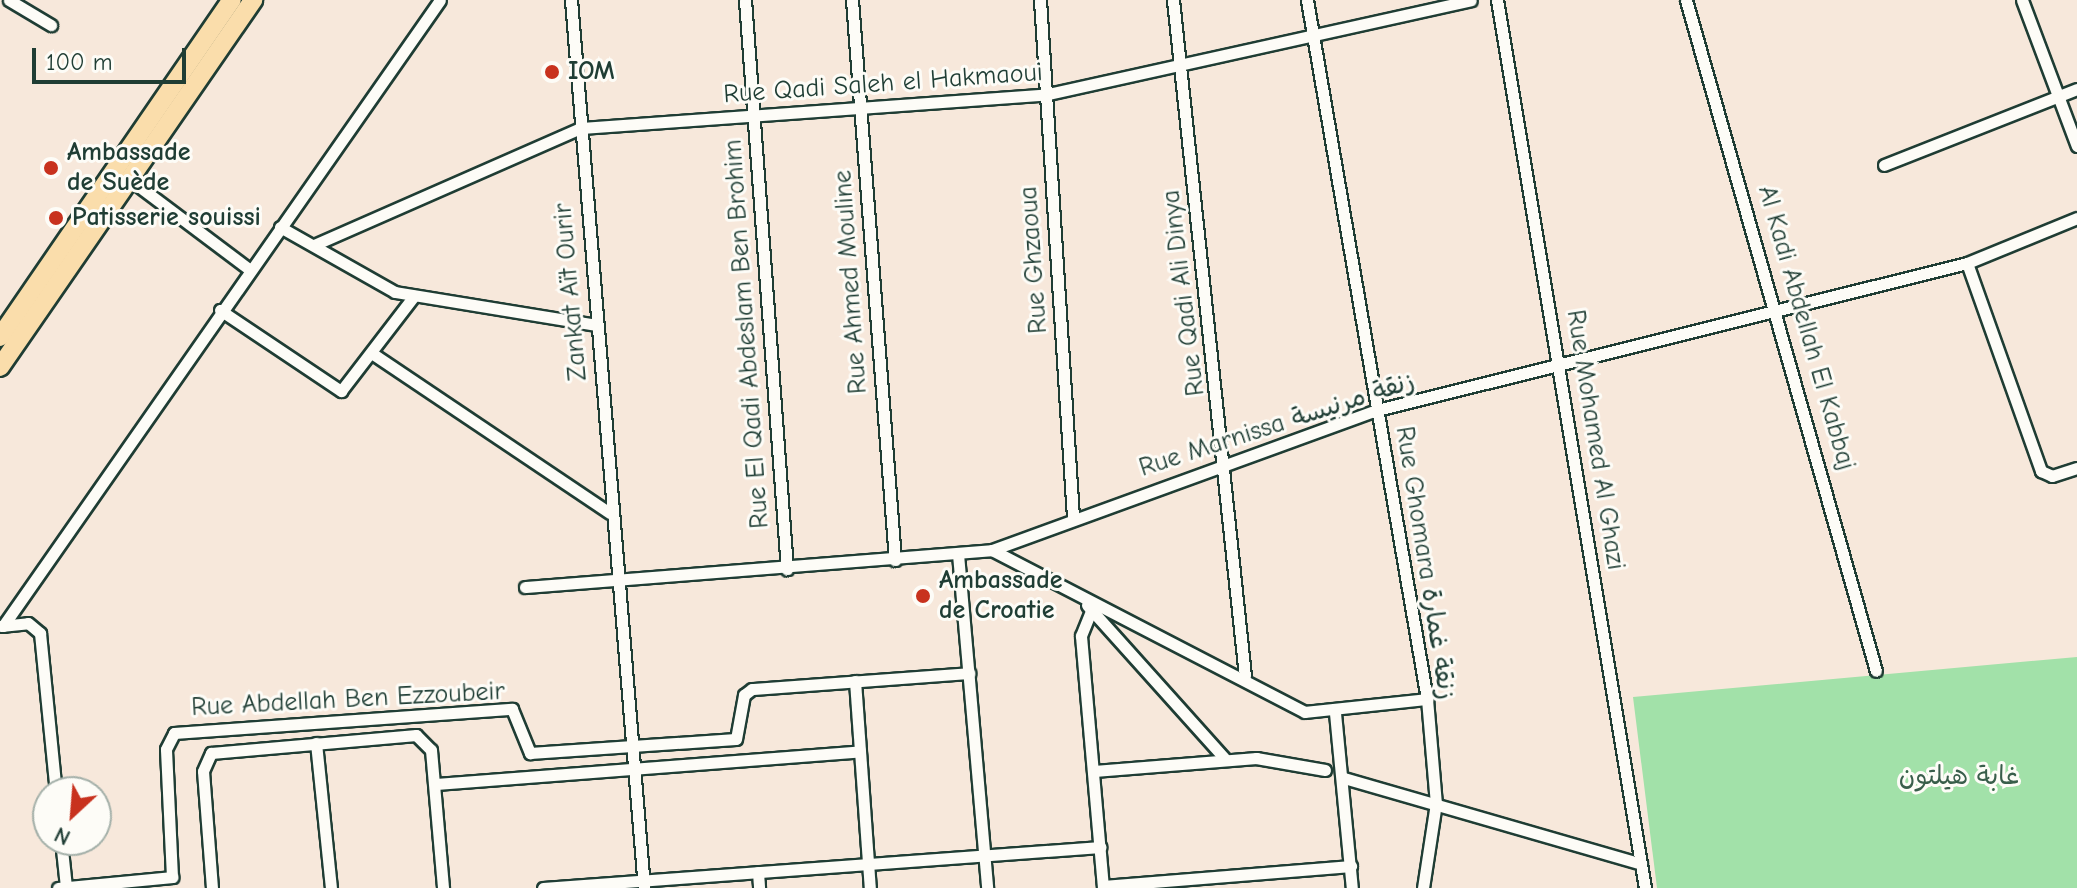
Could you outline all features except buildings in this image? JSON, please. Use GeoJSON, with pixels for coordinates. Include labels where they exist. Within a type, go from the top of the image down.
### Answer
{"type":"FeatureCollection","features":[{"type":"Feature","properties":{"kind":"main road"},"geometry":{"type":"LineString","coordinates":[[0,337],[232,0]]}},
{"type":"Feature","properties":{"kind":"main road"},"geometry":{"type":"LineString","coordinates":[[0,367],[253,0]]}},
{"type":"Feature","properties":{"kind":"street"},"geometry":{"type":"LineString","coordinates":[[9,0],[51,25]]}},
{"type":"Feature","properties":{"kind":"street"},"geometry":{"type":"LineString","coordinates":[[2,626],[220,310],[440,0]]}},
{"type":"Feature","properties":{"kind":"street","name":"Zankat Aït Ourir"},"geometry":{"type":"LineString","coordinates":[[571,0],[615,581],[636,769],[644,884]]}},
{"type":"Feature","properties":{"kind":"street","name":"Rue El Qadi Abdeslam Ben Brohim"},"geometry":{"type":"LineString","coordinates":[[745,0],[751,115],[787,569]]}},
{"type":"Feature","properties":{"kind":"street","name":"Rue Ahmed Mouline"},"geometry":{"type":"LineString","coordinates":[[852,0],[895,560]]}},
{"type":"Feature","properties":{"kind":"street","name":"Rue Ghzaoua"},"geometry":{"type":"LineString","coordinates":[[1040,0],[1073,517]]}},
{"type":"Feature","properties":{"kind":"street","name":"Rue Qadi Ali Dinya"},"geometry":{"type":"LineString","coordinates":[[1173,0],[1226,464],[1245,676]]}},
{"type":"Feature","properties":{"kind":"street","name":"Rue Ghomara زنقة غمارة"},"geometry":{"type":"LineString","coordinates":[[1307,0],[1427,699],[1436,803],[1423,888]]}},
{"type":"Feature","properties":{"kind":"street","name":"Rue Qadi Saleh el Hakmaoui"},"geometry":{"type":"LineString","coordinates":[[314,245],[580,128],[1044,95],[1314,38],[1471,0]]}},
{"type":"Feature","properties":{"kind":"street","name":"Rue Mohamed Al Ghazi"},"geometry":{"type":"LineString","coordinates":[[1497,0],[1561,367],[1645,888]]}},
{"type":"Feature","properties":{"kind":"street","name":"Al Kadi Abdellah El Kabbaj"},"geometry":{"type":"LineString","coordinates":[[1686,0],[1780,313],[1876,671]]}},
{"type":"Feature","properties":{"kind":"street"},"geometry":{"type":"LineString","coordinates":[[2022,0],[2077,146]]}},
{"type":"Feature","properties":{"kind":"street"},"geometry":{"type":"LineString","coordinates":[[1884,165],[2077,89]]}},
{"type":"Feature","properties":{"kind":"street"},"geometry":{"type":"LineString","coordinates":[[129,179],[249,269]]}},
{"type":"Feature","properties":{"kind":"street","name":"Rue Marnissa زنقة مرنيسة"},"geometry":{"type":"LineString","coordinates":[[525,587],[787,569],[992,550],[1073,517],[1377,410],[1780,313],[1967,263],[2077,218]]}},
{"type":"Feature","properties":{"kind":"street"},"geometry":{"type":"LineString","coordinates":[[280,227],[414,296],[597,325]]}},
{"type":"Feature","properties":{"kind":"street"},"geometry":{"type":"LineString","coordinates":[[1967,263],[2044,475],[2077,468]]}},
{"type":"Feature","properties":{"kind":"street"},"geometry":{"type":"LineString","coordinates":[[220,310],[334,390],[348,388],[414,296]]}},
{"type":"Feature","properties":{"kind":"street"},"geometry":{"type":"LineString","coordinates":[[373,354],[610,513]]}},
{"type":"Feature","properties":{"kind":"street"},"geometry":{"type":"LineString","coordinates":[[992,550],[1245,676],[1305,712],[1335,713],[1427,699]]}},
{"type":"Feature","properties":{"kind":"street"},"geometry":{"type":"LineString","coordinates":[[958,554],[987,888]]}},
{"type":"Feature","properties":{"kind":"street"},"geometry":{"type":"LineString","coordinates":[[1084,597],[1091,611],[1225,759]]}},
{"type":"Feature","properties":{"kind":"street"},"geometry":{"type":"LineString","coordinates":[[1091,611],[1081,636],[1103,887],[1351,866]]}},
{"type":"Feature","properties":{"kind":"street"},"geometry":{"type":"LineString","coordinates":[[2,626],[28,623],[40,633],[54,776]]}},
{"type":"Feature","properties":{"kind":"street","name":"Rue Abdellah Ben Ezzoubeir"},"geometry":{"type":"LineString","coordinates":[[66,887],[166,880],[176,867],[166,749],[174,733],[512,709],[530,753],[736,739],[747,691],[969,673]]}},
{"type":"Feature","properties":{"kind":"street"},"geometry":{"type":"LineString","coordinates":[[855,681],[870,888]]}},
{"type":"Feature","properties":{"kind":"street"},"geometry":{"type":"LineString","coordinates":[[1335,713],[1344,778],[1352,888]]}},
{"type":"Feature","properties":{"kind":"street","name":"Rue Abdellah Ben Ezzoubeir"},"geometry":{"type":"LineString","coordinates":[[212,888],[204,762],[211,753],[316,743],[424,738],[435,784],[443,888]]}},
{"type":"Feature","properties":{"kind":"street"},"geometry":{"type":"LineString","coordinates":[[316,743],[331,888]]}},
{"type":"Feature","properties":{"kind":"street"},"geometry":{"type":"LineString","coordinates":[[435,784],[860,751]]}},
{"type":"Feature","properties":{"kind":"street"},"geometry":{"type":"LineString","coordinates":[[1094,771],[1225,759],[1277,758],[1325,770]]}},
{"type":"Feature","properties":{"kind":"street"},"geometry":{"type":"LineString","coordinates":[[1344,778],[1641,864]]}},
{"type":"Feature","properties":{"kind":"street"},"geometry":{"type":"LineString","coordinates":[[543,888],[644,884],[758,872],[1100,847]]}},
{"type":"Feature","properties":{"kind":"street"},"geometry":{"type":"LineString","coordinates":[[58,888],[66,887],[63,856]]}},
{"type":"Feature","properties":{"kind":"street"},"geometry":{"type":"LineString","coordinates":[[758,872],[759,888]]}},
{"type":"Feature","properties":{"kind":"green space","name":"غابة هيلتون"},"geometry":{"type":"Polygon","coordinates":[[[2077,657],[2077,888],[1657,888],[1633,697],[2077,657]]]}},
{"type":"Feature","properties":{"kind":"place","name":"IOM"},"geometry":{"type":"Point","coordinates":[552,72]}},
{"type":"Feature","properties":{"kind":"place","name":"Ambassade de Suède"},"geometry":{"type":"Point","coordinates":[51,168]}},
{"type":"Feature","properties":{"kind":"place","name":"Patisserie souissi"},"geometry":{"type":"Point","coordinates":[56,218]}},
{"type":"Feature","properties":{"kind":"place","name":"Ambassade de Croatie"},"geometry":{"type":"Point","coordinates":[923,596]}}]}
